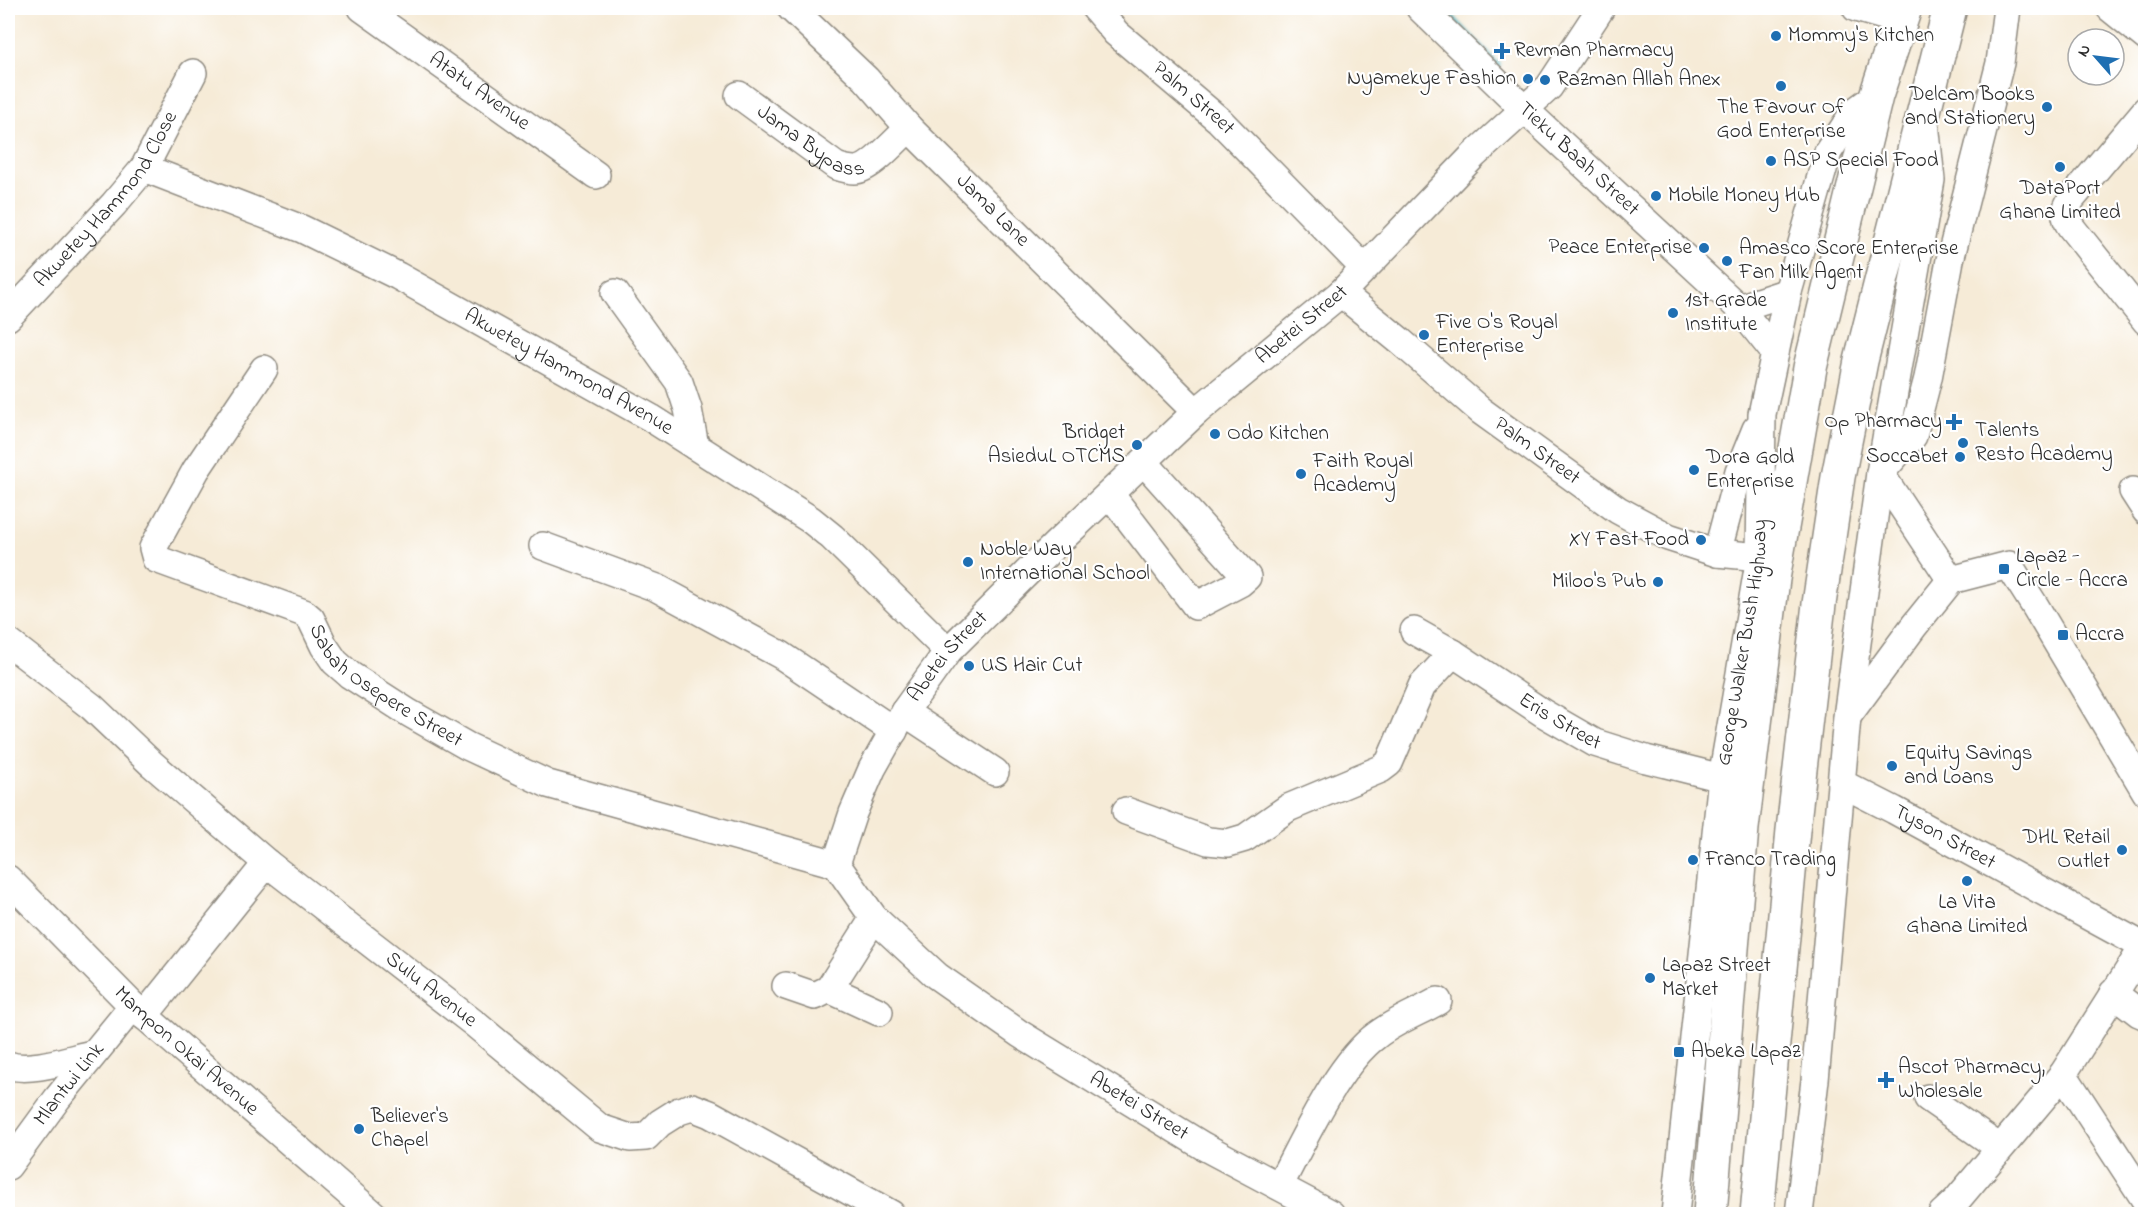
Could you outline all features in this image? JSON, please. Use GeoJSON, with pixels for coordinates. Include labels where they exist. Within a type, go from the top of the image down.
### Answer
{"type":"FeatureCollection","features":[{"type":"Feature","properties":{"kind":"highway"},"geometry":{"type":"LineString","coordinates":[[1757,1215],[1793,830],[1819,604],[1838,477],[1862,361],[1924,106],[1951,9]]}},
{"type":"Feature","properties":{"kind":"highway","name":"George Walker Bush Highway"},"geometry":{"type":"LineString","coordinates":[[1710,1215],[1742,828],[1773,579],[1810,368],[1876,96],[1903,14]]}},
{"type":"Feature","properties":{"kind":"street","name":"Atatu Avenue"},"geometry":{"type":"LineString","coordinates":[[362,8],[596,175]]}},
{"type":"Feature","properties":{"kind":"street","name":"Jama Lane"},"geometry":{"type":"LineString","coordinates":[[792,8],[866,79],[909,128],[1196,412]]}},
{"type":"Feature","properties":{"kind":"street","name":"Palm Street"},"geometry":{"type":"LineString","coordinates":[[1095,8],[1116,33],[1219,120],[1364,268]]}},
{"type":"Feature","properties":{"kind":"street","name":"Tieku Baah Street"},"geometry":{"type":"LineString","coordinates":[[1420,8],[1525,110],[1739,308],[1775,354]]}},
{"type":"Feature","properties":{"kind":"street","name":"Abetei Street"},"geometry":{"type":"LineString","coordinates":[[1331,1215],[1203,1146],[1020,1034],[937,976],[874,918],[836,864],[853,813],[868,778],[899,721],[948,651],[1055,545],[1196,412],[1341,293],[1474,155],[1549,87],[1601,8]]}},
{"type":"Feature","properties":{"kind":"street"},"geometry":{"type":"LineString","coordinates":[[1856,8],[1903,14]]}},
{"type":"Feature","properties":{"kind":"street"},"geometry":{"type":"LineString","coordinates":[[1880,473],[1912,436],[1928,378],[1950,260],[2000,63],[2007,8]]}},
{"type":"Feature","properties":{"kind":"street"},"geometry":{"type":"LineString","coordinates":[[2110,8],[2145,37]]}},
{"type":"Feature","properties":{"kind":"street","name":"Akwetey Hammond Close"},"geometry":{"type":"LineString","coordinates":[[8,317],[114,204],[144,168],[193,73]]}},
{"type":"Feature","properties":{"kind":"street","name":"Jama Bypass"},"geometry":{"type":"LineString","coordinates":[[740,95],[836,166],[847,169],[857,170],[866,166],[909,128]]}},
{"type":"Feature","properties":{"kind":"street","name":"George Walker Bush Highway"},"geometry":{"type":"LineString","coordinates":[[1676,1215],[1722,778],[1760,557],[1762,414],[1788,292],[1828,152],[1854,112],[1876,96]]}},
{"type":"Feature","properties":{"kind":"street"},"geometry":{"type":"LineString","coordinates":[[1799,1215],[1815,1080],[1847,717],[1880,473],[1931,180],[1924,106]]}},
{"type":"Feature","properties":{"kind":"street"},"geometry":{"type":"LineString","coordinates":[[2145,110],[2072,198],[2065,211],[2071,227],[2145,321]]}},
{"type":"Feature","properties":{"kind":"street","name":"Akwetey Hammond Avenue"},"geometry":{"type":"LineString","coordinates":[[144,168],[302,230],[398,276],[651,418],[811,520],[832,537],[948,651]]}},
{"type":"Feature","properties":{"kind":"street"},"geometry":{"type":"LineString","coordinates":[[1739,308],[1788,292]]}},
{"type":"Feature","properties":{"kind":"street"},"geometry":{"type":"LineString","coordinates":[[615,293],[679,382],[688,409],[695,447]]}},
{"type":"Feature","properties":{"kind":"street","name":"Palm Street"},"geometry":{"type":"LineString","coordinates":[[1341,293],[1480,411],[1618,510],[1668,537],[1717,553],[1760,557]]}},
{"type":"Feature","properties":{"kind":"street","name":"Sabah Osepere Street"},"geometry":{"type":"LineString","coordinates":[[264,369],[196,470],[155,543],[153,553],[156,559],[304,613],[311,619],[324,646],[350,675],[409,713],[467,746],[548,784],[836,864]]}},
{"type":"Feature","properties":{"kind":"street"},"geometry":{"type":"LineString","coordinates":[[1717,553],[1739,471],[1762,414]]}},
{"type":"Feature","properties":{"kind":"street"},"geometry":{"type":"LineString","coordinates":[[1110,494],[1196,606],[1247,577],[1144,462]]}},
{"type":"Feature","properties":{"kind":"street"},"geometry":{"type":"LineString","coordinates":[[1880,473],[1951,580]]}},
{"type":"Feature","properties":{"kind":"street"},"geometry":{"type":"LineString","coordinates":[[543,546],[667,593],[995,772]]}},
{"type":"Feature","properties":{"kind":"street"},"geometry":{"type":"LineString","coordinates":[[1847,717],[1951,580],[2009,565],[2145,792]]}},
{"type":"Feature","properties":{"kind":"street","name":"Eris Street"},"geometry":{"type":"LineString","coordinates":[[1414,632],[1453,653],[1543,713],[1595,743],[1646,759],[1722,778]]}},
{"type":"Feature","properties":{"kind":"street","name":"Sulu Avenue"},"geometry":{"type":"LineString","coordinates":[[8,642],[92,707],[152,764],[267,862],[457,1010],[600,1128],[630,1138],[645,1137],[660,1123],[679,1111],[692,1107],[710,1114],[891,1215]]}},
{"type":"Feature","properties":{"kind":"street"},"geometry":{"type":"LineString","coordinates":[[1126,811],[1208,842],[1228,843],[1245,838],[1288,808],[1381,769],[1389,763],[1422,686],[1453,653]]}},
{"type":"Feature","properties":{"kind":"street","name":"Tyson Street"},"geometry":{"type":"LineString","coordinates":[[1841,783],[2144,945]]}},
{"type":"Feature","properties":{"kind":"street","name":"Mlantwi Link"},"geometry":{"type":"LineString","coordinates":[[8,1166],[92,1054],[138,1011],[267,862]]}},
{"type":"Feature","properties":{"kind":"street","name":"Mampon Okai Avenue"},"geometry":{"type":"LineString","coordinates":[[8,879],[138,1011],[373,1215]]}},
{"type":"Feature","properties":{"kind":"street"},"geometry":{"type":"LineString","coordinates":[[786,986],[814,996],[829,989],[874,918]]}},
{"type":"Feature","properties":{"kind":"street"},"geometry":{"type":"LineString","coordinates":[[1942,1215],[1956,1202],[2063,1074],[2144,945]]}},
{"type":"Feature","properties":{"kind":"street"},"geometry":{"type":"LineString","coordinates":[[829,989],[879,1012]]}},
{"type":"Feature","properties":{"kind":"street"},"geometry":{"type":"LineString","coordinates":[[2113,993],[2145,1016]]}},
{"type":"Feature","properties":{"kind":"street"},"geometry":{"type":"LineString","coordinates":[[1279,1186],[1332,1090],[1362,1048],[1378,1034],[1438,1001]]}},
{"type":"Feature","properties":{"kind":"street"},"geometry":{"type":"LineString","coordinates":[[8,1065],[13,1067],[41,1065],[92,1054]]}},
{"type":"Feature","properties":{"kind":"street"},"geometry":{"type":"LineString","coordinates":[[2063,1074],[2145,1201]]}},
{"type":"Feature","properties":{"kind":"street"},"geometry":{"type":"LineString","coordinates":[[1928,1098],[2000,1148]]}},
{"type":"Feature","properties":{"kind":"waterway"},"geometry":{"type":"LineString","coordinates":[[1443,8],[1498,65]]}},
{"type":"Feature","properties":{"kind":"place","name":"Mommy's Kitchen"},"geometry":{"type":"Point","coordinates":[1776,36]}},
{"type":"Feature","properties":{"kind":"place","name":"Revman Pharmacy"},"geometry":{"type":"Point","coordinates":[1502,51]}},
{"type":"Feature","properties":{"kind":"place","name":"Nyamekye Fashion"},"geometry":{"type":"Point","coordinates":[1528,79]}},
{"type":"Feature","properties":{"kind":"place","name":"Razman Allah Anex"},"geometry":{"type":"Point","coordinates":[1545,80]}},
{"type":"Feature","properties":{"kind":"place","name":"The Favour Of God Enterprise"},"geometry":{"type":"Point","coordinates":[1781,86]}},
{"type":"Feature","properties":{"kind":"place","name":"Delcam Books and Stationery"},"geometry":{"type":"Point","coordinates":[2047,107]}},
{"type":"Feature","properties":{"kind":"place","name":"ASP Special Food"},"geometry":{"type":"Point","coordinates":[1771,161]}},
{"type":"Feature","properties":{"kind":"place","name":"DataPort Ghana Limited"},"geometry":{"type":"Point","coordinates":[2060,167]}},
{"type":"Feature","properties":{"kind":"place","name":"Mobile Money Hub"},"geometry":{"type":"Point","coordinates":[1656,196]}},
{"type":"Feature","properties":{"kind":"place","name":"Peace Enterprise"},"geometry":{"type":"Point","coordinates":[1704,248]}},
{"type":"Feature","properties":{"kind":"place","name":"Amasco Score Enterprise Fan Milk Agent"},"geometry":{"type":"Point","coordinates":[1727,261]}},
{"type":"Feature","properties":{"kind":"place","name":"1st Grade Institute"},"geometry":{"type":"Point","coordinates":[1673,313]}},
{"type":"Feature","properties":{"kind":"place","name":"Five O's Royal Enterprise"},"geometry":{"type":"Point","coordinates":[1424,335]}},
{"type":"Feature","properties":{"kind":"place","name":"Op Pharmacy"},"geometry":{"type":"Point","coordinates":[1954,422]}},
{"type":"Feature","properties":{"kind":"place","name":"Odo Kitchen"},"geometry":{"type":"Point","coordinates":[1215,434]}},
{"type":"Feature","properties":{"kind":"place","name":"Talents Resto Academy"},"geometry":{"type":"Point","coordinates":[1963,443]}},
{"type":"Feature","properties":{"kind":"place","name":"Bridget AsieduL OTCMS"},"geometry":{"type":"Point","coordinates":[1137,445]}},
{"type":"Feature","properties":{"kind":"place","name":"Soccabet"},"geometry":{"type":"Point","coordinates":[1960,457]}},
{"type":"Feature","properties":{"kind":"place","name":"Dora Gold Enterprise"},"geometry":{"type":"Point","coordinates":[1694,470]}},
{"type":"Feature","properties":{"kind":"place","name":"Faith Royal Academy"},"geometry":{"type":"Point","coordinates":[1301,474]}},
{"type":"Feature","properties":{"kind":"place","name":"XY Fast Food"},"geometry":{"type":"Point","coordinates":[1701,540]}},
{"type":"Feature","properties":{"kind":"place","name":"Noble Way International School"},"geometry":{"type":"Point","coordinates":[968,562]}},
{"type":"Feature","properties":{"kind":"place","name":"Lapaz - Circle - Accra"},"geometry":{"type":"Point","coordinates":[2004,569]}},
{"type":"Feature","properties":{"kind":"place","name":"Miloo's Pub"},"geometry":{"type":"Point","coordinates":[1658,582]}},
{"type":"Feature","properties":{"kind":"place","name":"Accra"},"geometry":{"type":"Point","coordinates":[2063,635]}},
{"type":"Feature","properties":{"kind":"place","name":"US Hair Cut"},"geometry":{"type":"Point","coordinates":[969,666]}},
{"type":"Feature","properties":{"kind":"place","name":"Equity Savings and Loans"},"geometry":{"type":"Point","coordinates":[1892,766]}},
{"type":"Feature","properties":{"kind":"place","name":"DHL Retail Outlet"},"geometry":{"type":"Point","coordinates":[2122,850]}},
{"type":"Feature","properties":{"kind":"place","name":"Franco Trading"},"geometry":{"type":"Point","coordinates":[1693,860]}},
{"type":"Feature","properties":{"kind":"place","name":"La Vita Ghana Limited"},"geometry":{"type":"Point","coordinates":[1967,881]}},
{"type":"Feature","properties":{"kind":"place","name":"Lapaz Street Market"},"geometry":{"type":"Point","coordinates":[1650,978]}},
{"type":"Feature","properties":{"kind":"place","name":"Abeka Lapaz"},"geometry":{"type":"Point","coordinates":[1679,1052]}},
{"type":"Feature","properties":{"kind":"place","name":"Ascot Pharmacy, Wholesale"},"geometry":{"type":"Point","coordinates":[1886,1080]}},
{"type":"Feature","properties":{"kind":"place","name":"Believer's Chapel"},"geometry":{"type":"Point","coordinates":[359,1129]}}]}
